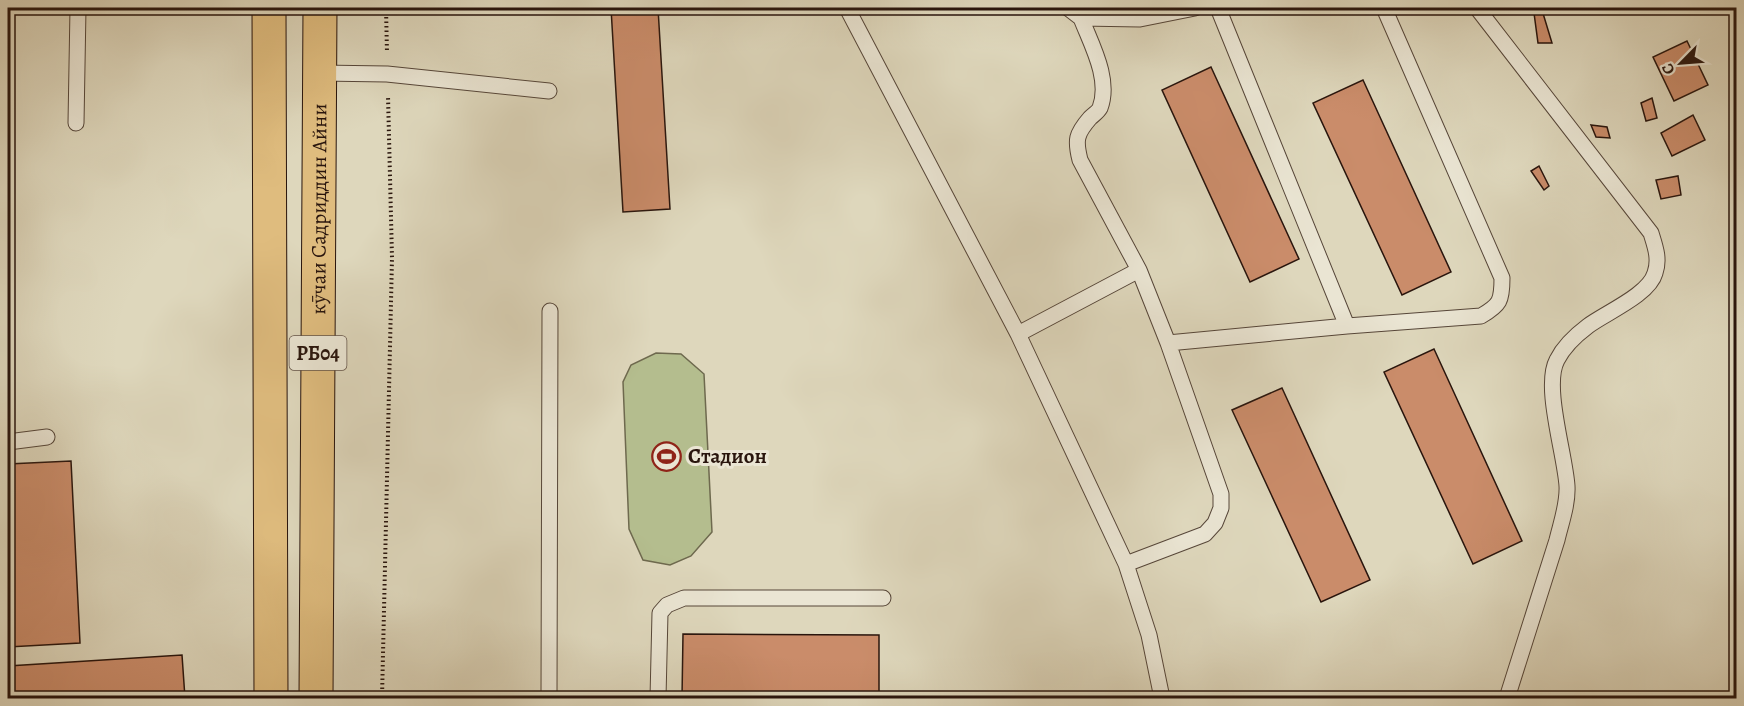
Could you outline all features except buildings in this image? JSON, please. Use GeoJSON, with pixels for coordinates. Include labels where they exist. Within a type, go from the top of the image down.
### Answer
{"type":"FeatureCollection","features":[{"type":"Feature","properties":{"kind":"highway","name":"РБ04"},"geometry":{"type":"LineString","coordinates":[[269,8],[271,699]]}},
{"type":"Feature","properties":{"kind":"highway","name":"кӯчаи Садриддин Айни"},"geometry":{"type":"LineString","coordinates":[[316,699],[321,8]]}},
{"type":"Feature","properties":{"kind":"lane"},"geometry":{"type":"LineString","coordinates":[[76,123],[78,8]]}},
{"type":"Feature","properties":{"kind":"lane"},"geometry":{"type":"LineString","coordinates":[[847,8],[1018,334],[1126,564],[1149,635],[1162,699]]}},
{"type":"Feature","properties":{"kind":"lane"},"geometry":{"type":"LineString","coordinates":[[1068,8],[1080,18],[1100,66],[1103,90],[1099,109],[1080,129],[1076,143],[1080,160],[1139,270],[1168,343],[1221,494],[1221,508],[1215,523],[1205,534],[1126,564]]}},
{"type":"Feature","properties":{"kind":"lane"},"geometry":{"type":"LineString","coordinates":[[1080,18],[1140,19],[1195,8]]}},
{"type":"Feature","properties":{"kind":"lane"},"geometry":{"type":"LineString","coordinates":[[1218,8],[1347,326]]}},
{"type":"Feature","properties":{"kind":"lane"},"geometry":{"type":"LineString","coordinates":[[1168,343],[1481,316],[1494,308],[1502,295],[1502,278],[1384,8]]}},
{"type":"Feature","properties":{"kind":"lane"},"geometry":{"type":"LineString","coordinates":[[1477,8],[1651,233],[1658,256],[1655,275],[1642,291],[1588,326],[1571,341],[1556,360],[1552,379],[1553,399],[1567,489],[1564,514],[1507,699]]}},
{"type":"Feature","properties":{"kind":"lane"},"geometry":{"type":"LineString","coordinates":[[320,73],[387,74],[549,91]]}},
{"type":"Feature","properties":{"kind":"lane"},"geometry":{"type":"LineString","coordinates":[[1018,334],[1139,270]]}},
{"type":"Feature","properties":{"kind":"lane"},"geometry":{"type":"LineString","coordinates":[[549,699],[550,311]]}},
{"type":"Feature","properties":{"kind":"lane"},"geometry":{"type":"LineString","coordinates":[[8,442],[47,437]]}},
{"type":"Feature","properties":{"kind":"lane"},"geometry":{"type":"LineString","coordinates":[[658,699],[660,613],[667,604],[684,598],[883,598]]}},
{"type":"Feature","properties":{"kind":"path"},"geometry":{"type":"LineString","coordinates":[[382,699],[392,258],[386,8]]}},
{"type":"Feature","properties":{"kind":"green space","name":"Стадион"},"geometry":{"type":"Polygon","coordinates":[[[656,353],[681,354],[704,374],[712,532],[691,556],[670,565],[643,560],[629,529],[623,382],[631,365],[656,353]]]}},
{"type":"Feature","properties":{"kind":"place","name":"Стадион"},"geometry":{"type":"Point","coordinates":[667,456]}}]}
